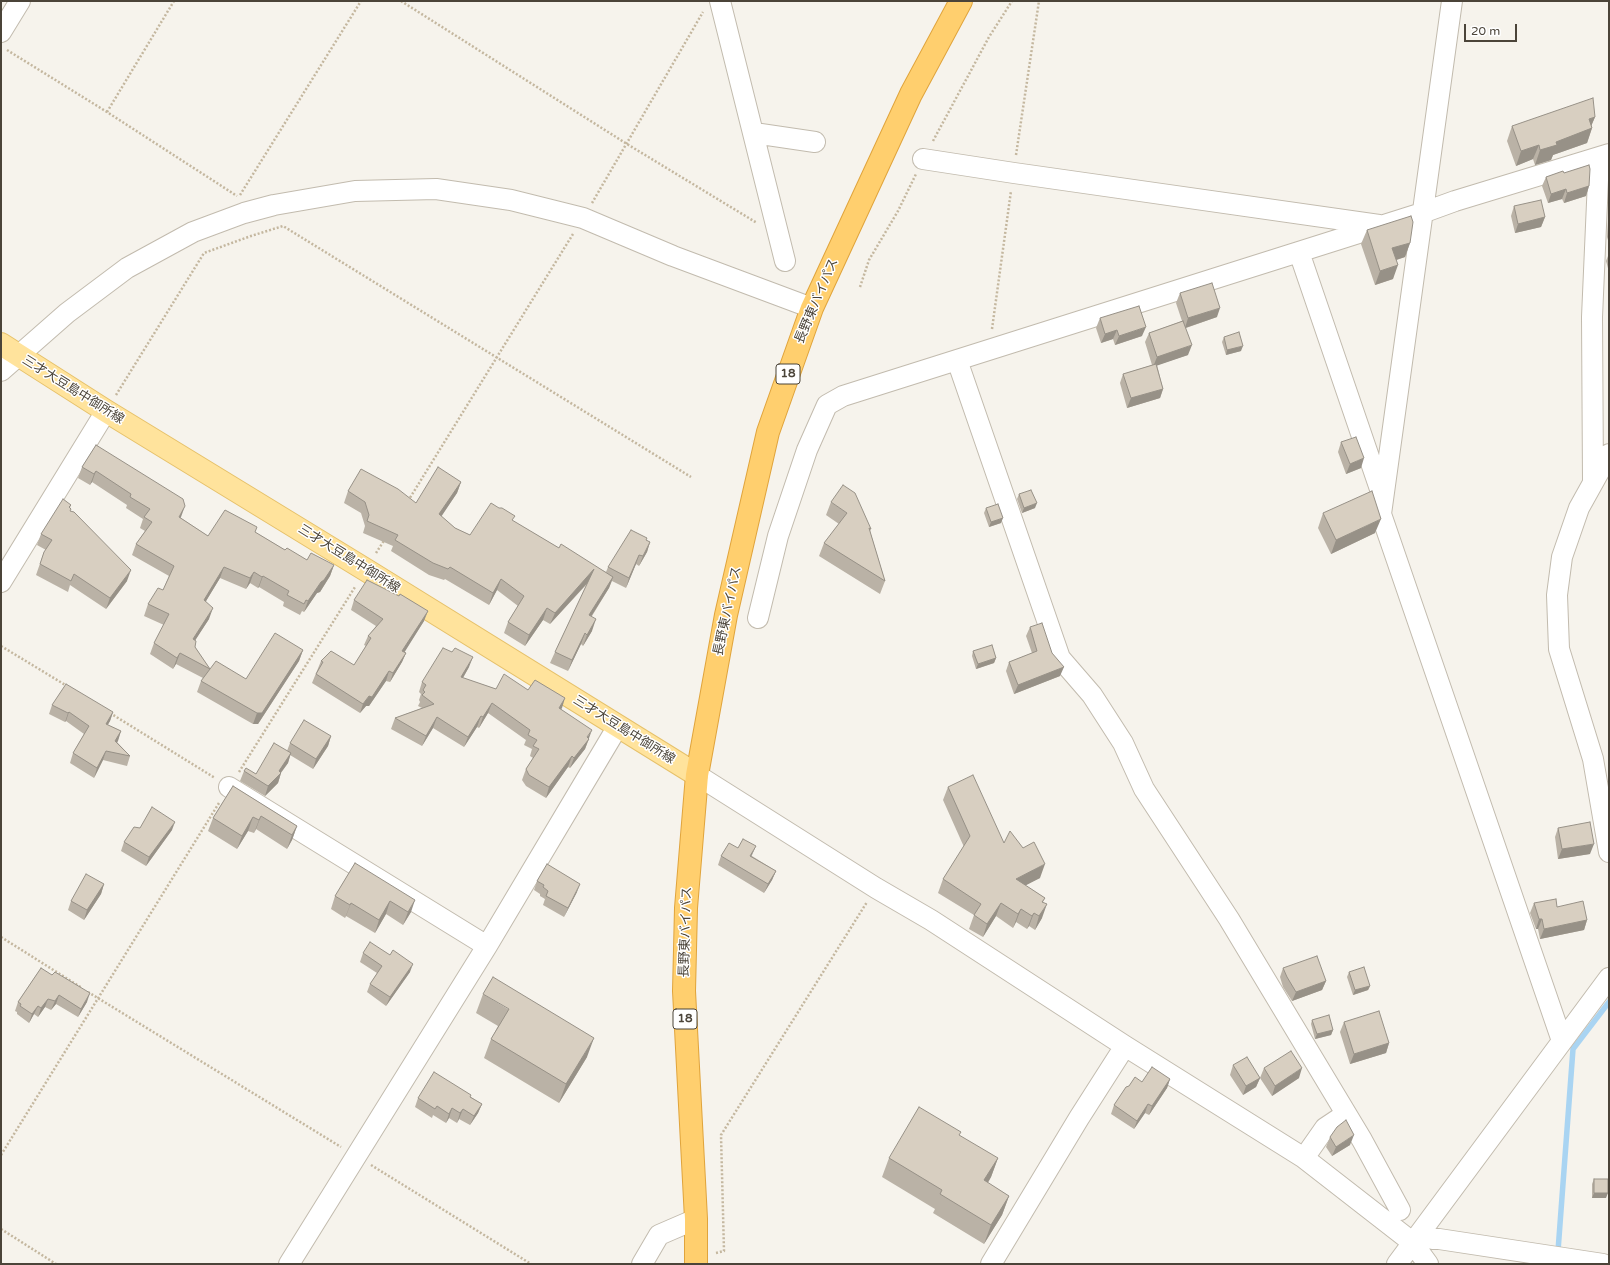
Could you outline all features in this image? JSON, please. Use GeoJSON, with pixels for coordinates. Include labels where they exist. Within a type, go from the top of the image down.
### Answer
{"type":"FeatureCollection","features":[{"type":"Feature","properties":{"kind":"highway","name":"長野東バイパス"},"geometry":{"type":"LineString","coordinates":[[696,1261],[696,1219],[684,991],[686,908],[697,775],[726,615],[768,432],[812,308],[911,94],[961,1]]}},
{"type":"Feature","properties":{"kind":"main road","name":"三才大豆島中御所線"},"geometry":{"type":"LineString","coordinates":[[1,344],[19,357],[106,411],[697,775]]}},
{"type":"Feature","properties":{"kind":"street"},"geometry":{"type":"LineString","coordinates":[[1,32],[20,1]]}},
{"type":"Feature","properties":{"kind":"street"},"geometry":{"type":"LineString","coordinates":[[1452,1],[1381,514],[1562,1041]]}},
{"type":"Feature","properties":{"kind":"street"},"geometry":{"type":"LineString","coordinates":[[713,4],[754,133],[785,261]]}},
{"type":"Feature","properties":{"kind":"street"},"geometry":{"type":"LineString","coordinates":[[754,133],[815,142]]}},
{"type":"Feature","properties":{"kind":"street"},"geometry":{"type":"LineString","coordinates":[[758,618],[781,529],[807,450],[827,405],[842,396],[1604,156],[1592,317],[1593,482]]}},
{"type":"Feature","properties":{"kind":"street"},"geometry":{"type":"LineString","coordinates":[[923,159],[1014,174],[1385,225]]}},
{"type":"Feature","properties":{"kind":"street"},"geometry":{"type":"LineString","coordinates":[[1,371],[67,314],[127,268],[193,232],[244,213],[274,205],[355,191],[436,189],[511,200],[583,218],[674,256],[812,308]]}},
{"type":"Feature","properties":{"kind":"street"},"geometry":{"type":"LineString","coordinates":[[1300,252],[1384,498]]}},
{"type":"Feature","properties":{"kind":"street"},"geometry":{"type":"LineString","coordinates":[[956,360],[1060,658],[1092,696],[1123,743],[1144,789],[1229,919],[1375,1162],[1400,1210]]}},
{"type":"Feature","properties":{"kind":"street"},"geometry":{"type":"LineString","coordinates":[[1,582],[106,411]]}},
{"type":"Feature","properties":{"kind":"street"},"geometry":{"type":"LineString","coordinates":[[1609,454],[1579,508],[1562,557],[1557,596],[1559,649],[1594,759],[1609,852]]}},
{"type":"Feature","properties":{"kind":"street"},"geometry":{"type":"LineString","coordinates":[[289,1264],[487,946],[618,726]]}},
{"type":"Feature","properties":{"kind":"street"},"geometry":{"type":"LineString","coordinates":[[697,775],[876,888],[931,920],[1125,1046],[1304,1158],[1412,1242],[1428,1264]]}},
{"type":"Feature","properties":{"kind":"street"},"geometry":{"type":"LineString","coordinates":[[229,787],[487,946]]}},
{"type":"Feature","properties":{"kind":"street"},"geometry":{"type":"LineString","coordinates":[[1397,1264],[1609,978]]}},
{"type":"Feature","properties":{"kind":"street"},"geometry":{"type":"LineString","coordinates":[[991,1264],[1079,1118],[1125,1046]]}},
{"type":"Feature","properties":{"kind":"street"},"geometry":{"type":"LineString","coordinates":[[1304,1158],[1325,1128],[1346,1114]]}},
{"type":"Feature","properties":{"kind":"street"},"geometry":{"type":"LineString","coordinates":[[642,1264],[659,1236],[696,1219]]}},
{"type":"Feature","properties":{"kind":"street"},"geometry":{"type":"LineString","coordinates":[[1432,1239],[1603,1264]]}},
{"type":"Feature","properties":{"kind":"path"},"geometry":{"type":"LineString","coordinates":[[107,112],[174,1]]}},
{"type":"Feature","properties":{"kind":"path"},"geometry":{"type":"LineString","coordinates":[[1,47],[107,112],[239,197],[361,1]]}},
{"type":"Feature","properties":{"kind":"path"},"geometry":{"type":"LineString","coordinates":[[401,1],[628,144],[778,236]]}},
{"type":"Feature","properties":{"kind":"path"},"geometry":{"type":"LineString","coordinates":[[407,503],[713,4]]}},
{"type":"Feature","properties":{"kind":"path"},"geometry":{"type":"LineString","coordinates":[[106,411],[204,254],[251,236],[283,226],[497,356],[691,477]]}},
{"type":"Feature","properties":{"kind":"path"},"geometry":{"type":"LineString","coordinates":[[366,570],[386,536]]}},
{"type":"Feature","properties":{"kind":"path"},"geometry":{"type":"LineString","coordinates":[[1,646],[68,687]]}},
{"type":"Feature","properties":{"kind":"path"},"geometry":{"type":"LineString","coordinates":[[108,712],[229,787]]}},
{"type":"Feature","properties":{"kind":"path"},"geometry":{"type":"LineString","coordinates":[[696,1261],[724,1251],[721,1135],[876,888]]}},
{"type":"Feature","properties":{"kind":"path"},"geometry":{"type":"LineString","coordinates":[[1,937],[531,1264]]}},
{"type":"Feature","properties":{"kind":"path"},"geometry":{"type":"LineString","coordinates":[[1,1155],[98,998]]}},
{"type":"Feature","properties":{"kind":"path"},"geometry":{"type":"LineString","coordinates":[[1,1229],[56,1264]]}},
{"type":"Feature","properties":{"kind":"building"},"geometry":{"type":"Polygon","coordinates":[[[1593,98],[1595,117],[1589,119],[1592,128],[1556,142],[1557,145],[1540,150],[1539,145],[1521,151],[1512,126],[1593,98]]]}},
{"type":"Feature","properties":{"kind":"building"},"geometry":{"type":"Polygon","coordinates":[[[1589,165],[1589,186],[1567,193],[1566,189],[1551,194],[1546,177],[1563,171],[1564,173],[1589,165]]]}},
{"type":"Feature","properties":{"kind":"building"},"geometry":{"type":"Polygon","coordinates":[[[1541,200],[1545,217],[1518,224],[1514,206],[1541,200]]]}},
{"type":"Feature","properties":{"kind":"building"},"geometry":{"type":"Polygon","coordinates":[[[1411,216],[1413,222],[1410,243],[1392,248],[1398,265],[1380,271],[1367,230],[1411,216]]]}},
{"type":"Feature","properties":{"kind":"building"},"geometry":{"type":"Polygon","coordinates":[[[1212,283],[1220,308],[1188,318],[1180,293],[1212,283]]]}},
{"type":"Feature","properties":{"kind":"building"},"geometry":{"type":"Polygon","coordinates":[[[1139,306],[1146,327],[1119,336],[1117,330],[1105,334],[1100,318],[1139,306]]]}},
{"type":"Feature","properties":{"kind":"building"},"geometry":{"type":"Polygon","coordinates":[[[1183,321],[1192,345],[1157,357],[1149,333],[1183,321]]]}},
{"type":"Feature","properties":{"kind":"building"},"geometry":{"type":"Polygon","coordinates":[[[1239,332],[1243,346],[1227,350],[1224,337],[1239,332]]]}},
{"type":"Feature","properties":{"kind":"building"},"geometry":{"type":"Polygon","coordinates":[[[1156,364],[1163,389],[1131,398],[1123,374],[1156,364]]]}},
{"type":"Feature","properties":{"kind":"building"},"geometry":{"type":"Polygon","coordinates":[[[1356,437],[1364,458],[1350,464],[1341,442],[1356,437]]]}},
{"type":"Feature","properties":{"kind":"building"},"geometry":{"type":"Polygon","coordinates":[[[96,445],[183,499],[185,506],[179,517],[208,536],[225,510],[257,527],[255,532],[285,550],[287,548],[307,560],[311,553],[334,565],[308,601],[306,600],[304,604],[287,595],[289,591],[263,576],[262,577],[254,572],[250,578],[224,567],[204,600],[213,608],[193,639],[196,641],[195,647],[210,669],[180,653],[177,658],[154,643],[169,614],[148,604],[158,588],[163,590],[174,566],[136,544],[152,522],[144,517],[150,509],[130,497],[131,494],[96,471],[94,474],[82,467],[96,445]]]}},
{"type":"Feature","properties":{"kind":"building"},"geometry":{"type":"Polygon","coordinates":[[[438,467],[461,482],[439,514],[455,528],[470,535],[491,503],[515,516],[512,520],[559,548],[561,544],[613,577],[589,615],[596,619],[587,635],[585,633],[572,660],[555,652],[594,569],[555,613],[547,608],[529,635],[508,622],[524,596],[501,579],[493,593],[450,567],[448,569],[433,563],[395,540],[398,535],[367,521],[369,515],[365,502],[348,491],[361,469],[398,489],[416,503],[438,467]]]}},
{"type":"Feature","properties":{"kind":"building"},"geometry":{"type":"Polygon","coordinates":[[[843,485],[855,493],[871,529],[869,528],[885,581],[824,543],[847,513],[831,502],[843,485]]]}},
{"type":"Feature","properties":{"kind":"building"},"geometry":{"type":"Polygon","coordinates":[[[1031,490],[1037,503],[1024,508],[1019,494],[1031,490]]]}},
{"type":"Feature","properties":{"kind":"building"},"geometry":{"type":"Polygon","coordinates":[[[1372,491],[1381,519],[1336,540],[1323,513],[1372,491]]]}},
{"type":"Feature","properties":{"kind":"building"},"geometry":{"type":"Polygon","coordinates":[[[63,499],[71,505],[69,507],[71,509],[70,511],[74,512],[131,570],[110,598],[74,574],[71,581],[40,564],[44,552],[52,540],[41,534],[63,499]]]}},
{"type":"Feature","properties":{"kind":"building"},"geometry":{"type":"Polygon","coordinates":[[[998,504],[1003,518],[991,522],[986,508],[998,504]]]}},
{"type":"Feature","properties":{"kind":"building"},"geometry":{"type":"Polygon","coordinates":[[[631,530],[647,538],[646,540],[650,542],[643,556],[639,555],[629,578],[608,567],[631,530]]]}},
{"type":"Feature","properties":{"kind":"building"},"geometry":{"type":"Polygon","coordinates":[[[367,580],[399,596],[400,594],[428,611],[402,651],[406,653],[393,673],[389,671],[372,697],[369,696],[363,704],[316,674],[323,662],[321,661],[331,651],[354,665],[371,638],[368,636],[383,619],[354,600],[367,580]]]}},
{"type":"Feature","properties":{"kind":"building"},"geometry":{"type":"Polygon","coordinates":[[[1042,623],[1052,653],[1064,667],[1018,685],[1009,662],[1037,651],[1030,627],[1042,623]]]}},
{"type":"Feature","properties":{"kind":"building"},"geometry":{"type":"Polygon","coordinates":[[[275,633],[303,650],[262,713],[257,713],[201,681],[216,661],[246,679],[275,633]]]}},
{"type":"Feature","properties":{"kind":"building"},"geometry":{"type":"Polygon","coordinates":[[[992,645],[996,658],[978,664],[973,651],[992,645]]]}},
{"type":"Feature","properties":{"kind":"building"},"geometry":{"type":"Polygon","coordinates":[[[443,648],[452,652],[455,648],[473,657],[461,677],[496,689],[504,674],[528,690],[535,680],[565,698],[559,708],[592,730],[587,737],[589,739],[574,758],[572,756],[549,787],[529,775],[526,769],[539,749],[533,746],[537,740],[528,735],[530,730],[492,703],[483,717],[481,716],[468,737],[437,717],[426,736],[395,718],[434,704],[422,695],[425,692],[423,690],[426,685],[422,682],[443,648]]]}},
{"type":"Feature","properties":{"kind":"building"},"geometry":{"type":"Polygon","coordinates":[[[66,684],[113,712],[106,724],[121,731],[115,741],[130,756],[106,751],[97,768],[73,753],[89,726],[69,712],[68,713],[52,705],[66,684]]]}},
{"type":"Feature","properties":{"kind":"building"},"geometry":{"type":"Polygon","coordinates":[[[304,720],[331,736],[316,759],[290,743],[304,720]]]}},
{"type":"Feature","properties":{"kind":"building"},"geometry":{"type":"Polygon","coordinates":[[[274,743],[291,753],[279,771],[281,773],[268,786],[244,771],[246,768],[256,774],[274,743]]]}},
{"type":"Feature","properties":{"kind":"building"},"geometry":{"type":"Polygon","coordinates":[[[973,775],[1004,843],[1010,831],[1023,848],[1034,842],[1045,864],[1016,879],[1045,898],[1042,902],[1047,904],[1039,916],[1034,913],[1032,916],[1021,909],[1018,914],[1001,903],[987,924],[974,915],[981,904],[943,879],[970,836],[948,787],[973,775]]]}},
{"type":"Feature","properties":{"kind":"building"},"geometry":{"type":"Polygon","coordinates":[[[233,786],[297,826],[292,835],[261,816],[259,820],[253,817],[242,836],[213,818],[233,786]]]}},
{"type":"Feature","properties":{"kind":"building"},"geometry":{"type":"Polygon","coordinates":[[[152,807],[175,822],[149,857],[124,842],[134,827],[140,828],[152,807]]]}},
{"type":"Feature","properties":{"kind":"building"},"geometry":{"type":"Polygon","coordinates":[[[1590,822],[1594,844],[1562,849],[1558,828],[1590,822]]]}},
{"type":"Feature","properties":{"kind":"building"},"geometry":{"type":"Polygon","coordinates":[[[743,839],[756,846],[750,856],[776,871],[768,884],[721,856],[729,843],[738,848],[743,839]]]}},
{"type":"Feature","properties":{"kind":"building"},"geometry":{"type":"Polygon","coordinates":[[[355,863],[415,900],[408,912],[390,901],[379,920],[351,903],[350,905],[335,896],[355,863]]]}},
{"type":"Feature","properties":{"kind":"building"},"geometry":{"type":"Polygon","coordinates":[[[547,864],[580,884],[568,908],[546,896],[548,891],[543,887],[544,885],[537,881],[547,864]]]}},
{"type":"Feature","properties":{"kind":"building"},"geometry":{"type":"Polygon","coordinates":[[[86,874],[104,884],[87,910],[71,901],[86,874]]]}},
{"type":"Feature","properties":{"kind":"building"},"geometry":{"type":"Polygon","coordinates":[[[1556,899],[1557,907],[1583,901],[1587,920],[1544,929],[1542,919],[1539,919],[1534,903],[1556,899]]]}},
{"type":"Feature","properties":{"kind":"building"},"geometry":{"type":"Polygon","coordinates":[[[370,942],[390,955],[393,950],[413,964],[390,997],[370,984],[382,966],[363,953],[370,942]]]}},
{"type":"Feature","properties":{"kind":"building"},"geometry":{"type":"Polygon","coordinates":[[[1317,956],[1326,981],[1296,992],[1283,968],[1317,956]]]}},
{"type":"Feature","properties":{"kind":"building"},"geometry":{"type":"Polygon","coordinates":[[[1364,967],[1370,986],[1355,990],[1349,972],[1364,967]]]}},
{"type":"Feature","properties":{"kind":"building"},"geometry":{"type":"Polygon","coordinates":[[[41,968],[52,975],[55,972],[90,993],[81,1009],[59,995],[55,1001],[48,999],[41,1008],[38,1006],[32,1014],[20,1006],[21,1004],[18,1002],[41,968]]]}},
{"type":"Feature","properties":{"kind":"building"},"geometry":{"type":"Polygon","coordinates":[[[493,977],[594,1038],[566,1084],[491,1039],[509,1009],[483,994],[493,977]]]}},
{"type":"Feature","properties":{"kind":"building"},"geometry":{"type":"Polygon","coordinates":[[[1379,1011],[1389,1043],[1354,1054],[1344,1022],[1379,1011]]]}},
{"type":"Feature","properties":{"kind":"building"},"geometry":{"type":"Polygon","coordinates":[[[1329,1015],[1333,1030],[1317,1034],[1312,1020],[1329,1015]]]}},
{"type":"Feature","properties":{"kind":"building"},"geometry":{"type":"Polygon","coordinates":[[[1291,1051],[1302,1068],[1275,1086],[1264,1068],[1291,1051]]]}},
{"type":"Feature","properties":{"kind":"building"},"geometry":{"type":"Polygon","coordinates":[[[1247,1057],[1260,1078],[1246,1086],[1233,1065],[1247,1057]]]}},
{"type":"Feature","properties":{"kind":"building"},"geometry":{"type":"Polygon","coordinates":[[[1152,1067],[1170,1079],[1152,1106],[1148,1104],[1137,1121],[1114,1105],[1135,1077],[1142,1082],[1152,1067]]]}},
{"type":"Feature","properties":{"kind":"building"},"geometry":{"type":"Polygon","coordinates":[[[434,1072],[471,1095],[470,1097],[482,1104],[474,1116],[463,1109],[460,1113],[452,1108],[449,1114],[437,1106],[435,1109],[418,1098],[434,1072]]]}},
{"type":"Feature","properties":{"kind":"building"},"geometry":{"type":"Polygon","coordinates":[[[919,1107],[961,1132],[959,1135],[998,1158],[984,1180],[1009,1196],[991,1225],[940,1194],[942,1190],[889,1158],[919,1107]]]}},
{"type":"Feature","properties":{"kind":"building"},"geometry":{"type":"Polygon","coordinates":[[[1346,1120],[1354,1135],[1336,1147],[1330,1137],[1337,1127],[1346,1120]]]}},
{"type":"Feature","properties":{"kind":"building"},"geometry":{"type":"Polygon","coordinates":[[[1594,1179],[1608,1179],[1608,1193],[1594,1193],[1594,1179]]]}},
{"type":"Feature","properties":{"kind":"waterway"},"geometry":{"type":"LineString","coordinates":[[1558,1251],[1573,1049],[1609,1002]]}}]}
